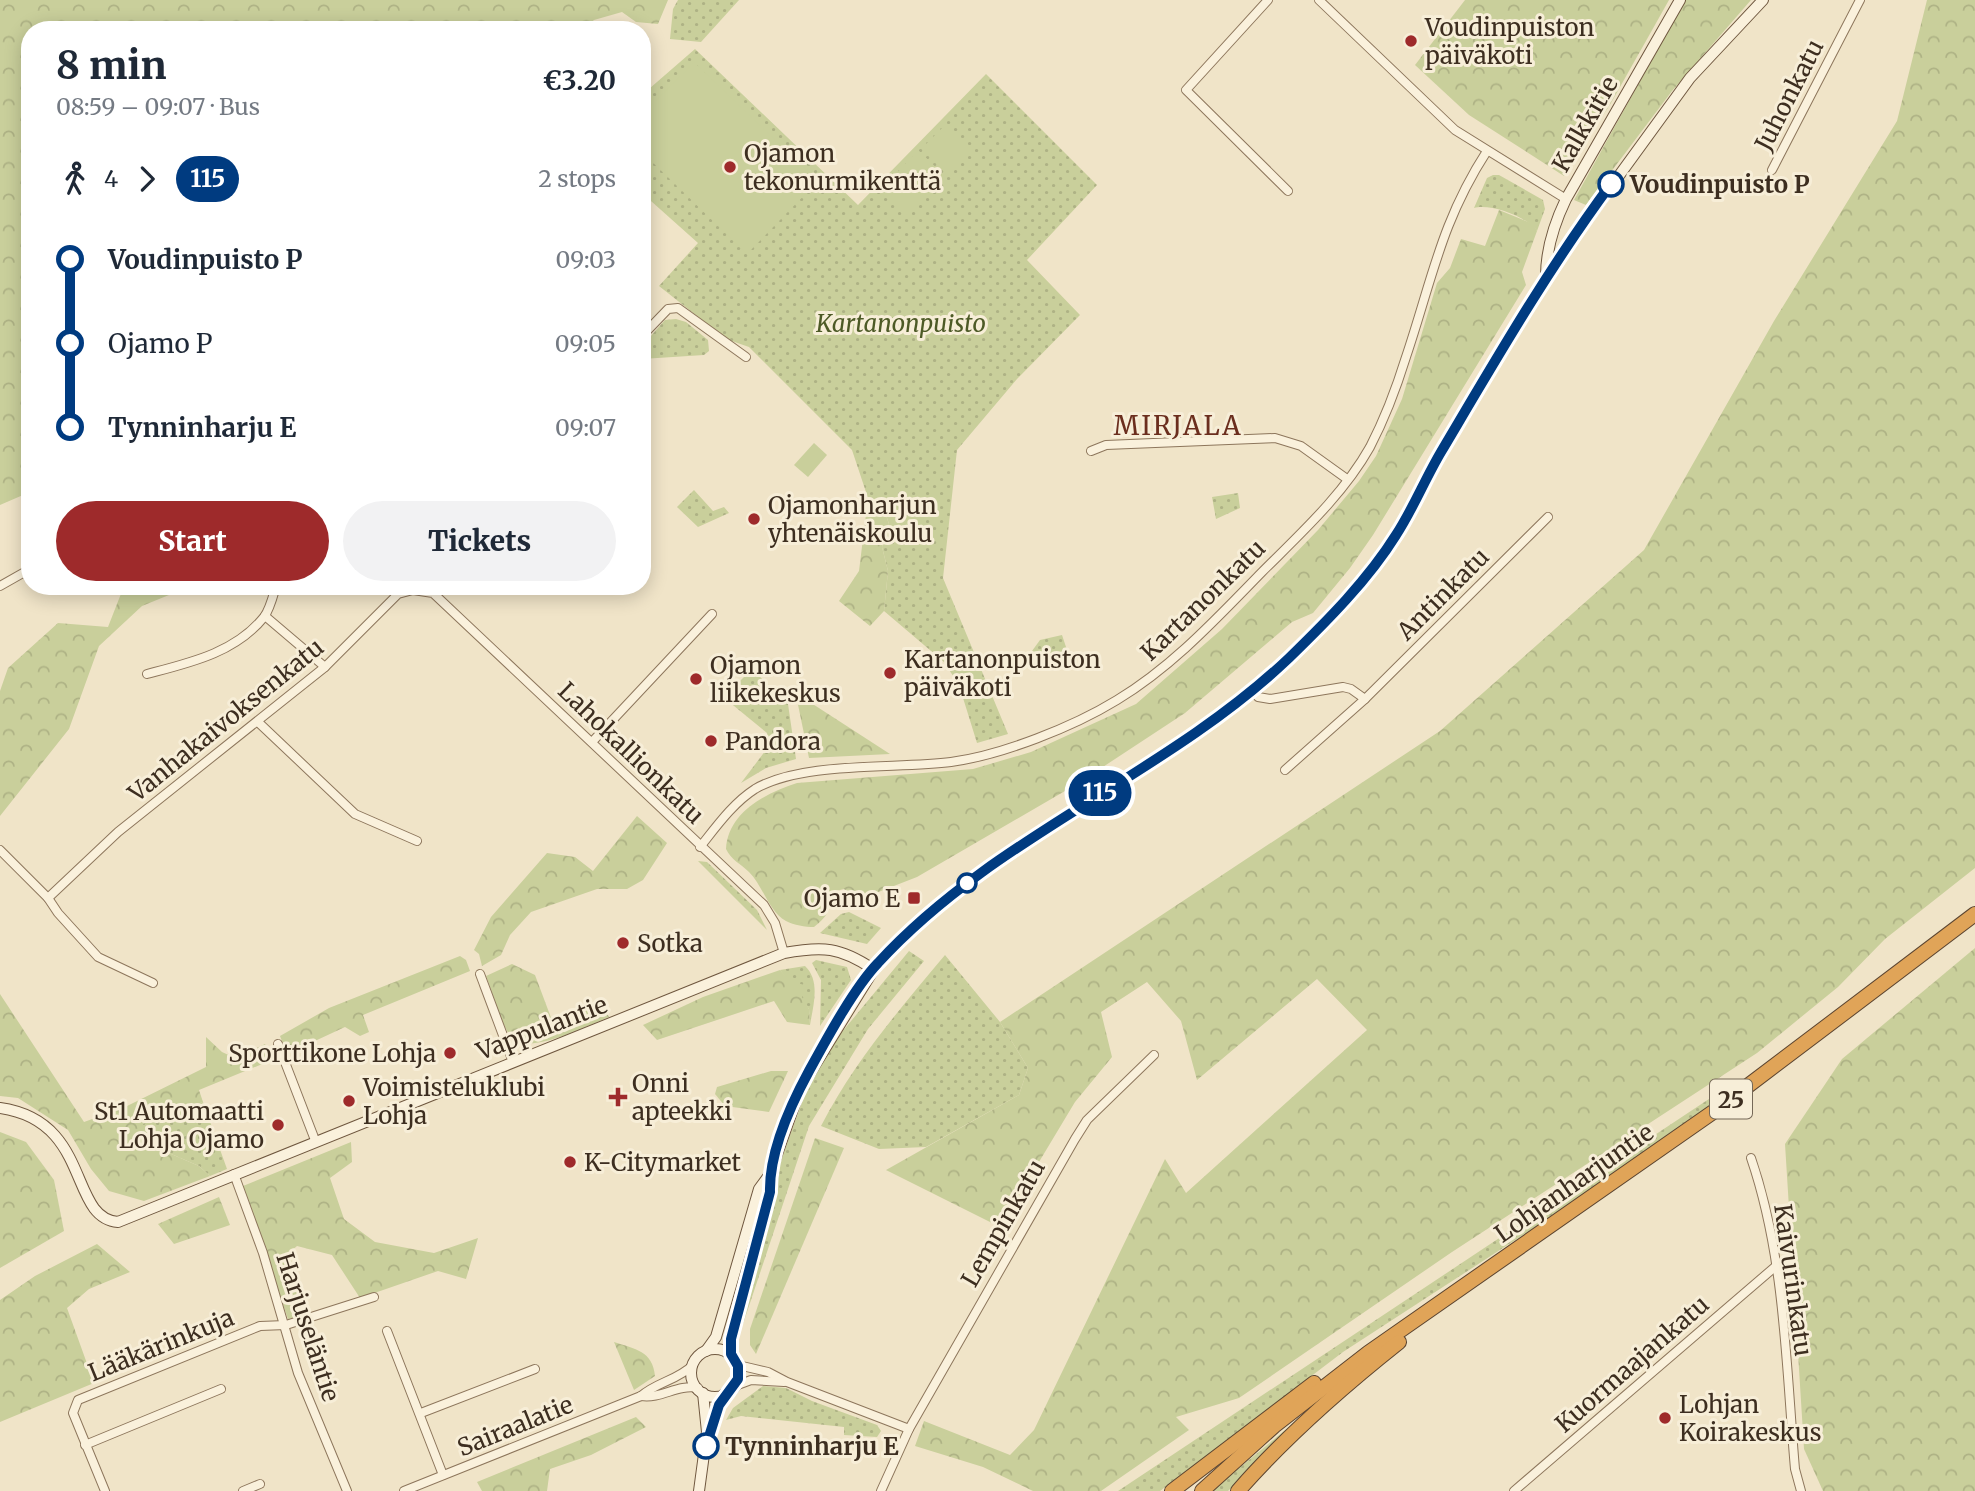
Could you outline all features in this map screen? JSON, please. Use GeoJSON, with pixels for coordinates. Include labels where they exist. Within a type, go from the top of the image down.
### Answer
{"type":"FeatureCollection","features":[{"type":"Feature","properties":{"kind":"highway","name":"Lohjanharjuntie"},"geometry":{"type":"LineString","coordinates":[[1202,1491],[1274,1426],[1413,1321],[1716,1111],[1975,914]]}},
{"type":"Feature","properties":{"kind":"highway"},"geometry":{"type":"LineString","coordinates":[[1238,1491],[1278,1447],[1346,1383],[1482,1275]]}},
{"type":"Feature","properties":{"kind":"highway"},"geometry":{"type":"LineString","coordinates":[[1172,1491],[1331,1370],[1413,1321]]}},
{"type":"Feature","properties":{"kind":"main road","name":"Kalkkitie"},"geometry":{"type":"LineString","coordinates":[[1546,276],[1546,256],[1553,228],[1566,199],[1680,0]]}},
{"type":"Feature","properties":{"kind":"main road"},"geometry":{"type":"LineString","coordinates":[[708,1432],[701,1391],[692,1377],[693,1365],[716,1337],[760,1189],[770,1174],[800,1089],[873,968],[948,897],[1058,820],[1208,725],[1289,658],[1357,586],[1395,537],[1440,455],[1546,276],[1690,78],[1763,0]]}},
{"type":"Feature","properties":{"kind":"main road","name":"Vappulantie"},"geometry":{"type":"LineString","coordinates":[[0,1108],[31,1116],[55,1132],[70,1156],[90,1204],[108,1221],[118,1222],[315,1140],[784,953],[825,948],[849,953],[873,968]]}},
{"type":"Feature","properties":{"kind":"main road"},"geometry":{"type":"LineString","coordinates":[[699,1491],[708,1432],[724,1394],[735,1386],[738,1366],[731,1354],[731,1339],[770,1192],[770,1174]]}},
{"type":"Feature","properties":{"kind":"main road"},"geometry":{"type":"LineString","coordinates":[[706,1350],[718,1349],[731,1354]]}},
{"type":"Feature","properties":{"kind":"main road"},"geometry":{"type":"LineString","coordinates":[[701,1391],[724,1394]]}},
{"type":"Feature","properties":{"kind":"street"},"geometry":{"type":"LineString","coordinates":[[1268,0],[1186,90],[1288,191]]}},
{"type":"Feature","properties":{"kind":"street"},"geometry":{"type":"LineString","coordinates":[[1319,0],[1455,130],[1566,199]]}},
{"type":"Feature","properties":{"kind":"street","name":"Juhonkatu"},"geometry":{"type":"LineString","coordinates":[[1772,170],[1860,0]]}},
{"type":"Feature","properties":{"kind":"street","name":"Kartanonkatu"},"geometry":{"type":"LineString","coordinates":[[700,847],[738,803],[770,782],[804,774],[955,761],[990,753],[1058,728],[1114,702],[1173,661],[1320,514],[1370,447],[1406,358],[1429,276],[1450,217],[1487,151]]}},
{"type":"Feature","properties":{"kind":"street"},"geometry":{"type":"LineString","coordinates":[[651,326],[667,309],[678,308],[746,358]]}},
{"type":"Feature","properties":{"kind":"street"},"geometry":{"type":"LineString","coordinates":[[1091,451],[1120,444],[1275,438],[1301,446],[1347,479]]}},
{"type":"Feature","properties":{"kind":"street","name":"Antinkatu"},"geometry":{"type":"LineString","coordinates":[[1285,770],[1364,699],[1548,517]]}},
{"type":"Feature","properties":{"kind":"street"},"geometry":{"type":"LineString","coordinates":[[0,586],[21,574]]}},
{"type":"Feature","properties":{"kind":"street"},"geometry":{"type":"LineString","coordinates":[[147,674],[221,651],[265,616],[273,595]]}},
{"type":"Feature","properties":{"kind":"street","name":"Vanhakaivoksenkatu"},"geometry":{"type":"LineString","coordinates":[[48,898],[118,832],[326,667],[397,595]]}},
{"type":"Feature","properties":{"kind":"street","name":"Lahokallionkatu"},"geometry":{"type":"LineString","coordinates":[[435,595],[764,905],[775,923],[784,953]]}},
{"type":"Feature","properties":{"kind":"street"},"geometry":{"type":"LineString","coordinates":[[592,742],[712,614]]}},
{"type":"Feature","properties":{"kind":"street"},"geometry":{"type":"LineString","coordinates":[[265,616],[326,667]]}},
{"type":"Feature","properties":{"kind":"street"},"geometry":{"type":"LineString","coordinates":[[1251,690],[1258,697],[1270,699],[1343,687],[1352,689],[1364,699]]}},
{"type":"Feature","properties":{"kind":"street"},"geometry":{"type":"LineString","coordinates":[[258,722],[355,814],[416,841]]}},
{"type":"Feature","properties":{"kind":"street"},"geometry":{"type":"LineString","coordinates":[[0,850],[48,898],[98,957],[153,983]]}},
{"type":"Feature","properties":{"kind":"street"},"geometry":{"type":"LineString","coordinates":[[480,974],[513,1062]]}},
{"type":"Feature","properties":{"kind":"street"},"geometry":{"type":"LineString","coordinates":[[278,1044],[315,1140]]}},
{"type":"Feature","properties":{"kind":"street","name":"Lempinkatu"},"geometry":{"type":"LineString","coordinates":[[881,1491],[909,1429],[1075,1139],[1087,1120],[1154,1055]]}},
{"type":"Feature","properties":{"kind":"street","name":"Kaivurinkatu"},"geometry":{"type":"LineString","coordinates":[[1751,1158],[1765,1203],[1776,1266],[1795,1469],[1801,1491]]}},
{"type":"Feature","properties":{"kind":"street","name":"Harjuseläntie"},"geometry":{"type":"LineString","coordinates":[[234,1174],[286,1325],[298,1373],[347,1491]]}},
{"type":"Feature","properties":{"kind":"street","name":"Kuormaajankatu"},"geometry":{"type":"LineString","coordinates":[[1514,1491],[1776,1266]]}},
{"type":"Feature","properties":{"kind":"street","name":"Lääkärinkuja"},"geometry":{"type":"LineString","coordinates":[[105,1491],[73,1413],[78,1400],[260,1326],[286,1325],[374,1297]]}},
{"type":"Feature","properties":{"kind":"street"},"geometry":{"type":"LineString","coordinates":[[387,1331],[443,1475]]}},
{"type":"Feature","properties":{"kind":"street","name":"Sairaalatie"},"geometry":{"type":"LineString","coordinates":[[404,1491],[641,1396],[651,1387],[686,1373],[693,1365]]}},
{"type":"Feature","properties":{"kind":"street"},"geometry":{"type":"LineString","coordinates":[[738,1366],[768,1372],[787,1382],[909,1429]]}},
{"type":"Feature","properties":{"kind":"street"},"geometry":{"type":"LineString","coordinates":[[421,1413],[534,1369]]}},
{"type":"Feature","properties":{"kind":"street"},"geometry":{"type":"LineString","coordinates":[[735,1386],[751,1380],[787,1382]]}},
{"type":"Feature","properties":{"kind":"street","name":"Sairaalatie"},"geometry":{"type":"LineString","coordinates":[[641,1396],[654,1398],[687,1386],[701,1391]]}},
{"type":"Feature","properties":{"kind":"street"},"geometry":{"type":"LineString","coordinates":[[85,1445],[221,1389]]}},
{"type":"Feature","properties":{"kind":"street"},"geometry":{"type":"LineString","coordinates":[[243,1491],[260,1484]]}},
{"type":"Feature","properties":{"kind":"green space"},"geometry":{"type":"Polygon","coordinates":[[[0,0],[668,0],[658,24],[635,21],[622,12],[593,21],[21,21],[21,496],[0,505],[0,0]]]}},
{"type":"Feature","properties":{"kind":"green space"},"geometry":{"type":"Polygon","coordinates":[[[678,0],[739,0],[701,42],[670,39],[673,9],[678,0]]]}},
{"type":"Feature","properties":{"kind":"green space"},"geometry":{"type":"Polygon","coordinates":[[[1465,0],[1669,0],[1611,103],[1564,176],[1469,115],[1415,65],[1465,0]]]}},
{"type":"Feature","properties":{"kind":"green space"},"geometry":{"type":"Polygon","coordinates":[[[1685,0],[1751,0],[1672,91],[1586,205],[1574,200],[1685,0]]]}},
{"type":"Feature","properties":{"kind":"green space"},"geometry":{"type":"Polygon","coordinates":[[[1927,0],[1975,0],[1975,868],[1885,939],[1838,987],[1757,1053],[1452,1252],[1239,1398],[1176,1417],[1189,1430],[1101,1491],[1033,1491],[983,1467],[915,1446],[924,1421],[1010,1455],[1034,1430],[1165,1159],[1186,1193],[1367,1030],[1317,979],[1197,1080],[1181,1021],[1147,982],[1101,1012],[1112,1057],[1075,1102],[1000,1227],[886,1170],[1019,1095],[1028,1068],[1000,1022],[1440,731],[1644,550],[1774,321],[1897,121],[1927,0]]]}},
{"type":"Feature","properties":{"kind":"green space","name":"Kartanonpuisto"},"geometry":{"type":"Polygon","coordinates":[[[695,49],[858,205],[986,74],[1097,185],[1027,260],[1080,315],[1017,379],[957,450],[943,578],[1008,734],[977,743],[959,685],[944,662],[884,611],[888,571],[882,547],[889,524],[883,506],[868,498],[852,450],[749,347],[726,339],[659,286],[698,243],[651,201],[651,87],[695,49]]]}},
{"type":"Feature","properties":{"kind":"green space","name":"Ojamon tekonurmikenttä"},"geometry":{"type":"Polygon","coordinates":[[[694,62],[818,181],[747,254],[651,161],[651,106],[694,62]]]}},
{"type":"Feature","properties":{"kind":"green space"},"geometry":{"type":"Polygon","coordinates":[[[943,127],[970,154],[949,175],[922,148],[943,127]]]}},
{"type":"Feature","properties":{"kind":"green space"},"geometry":{"type":"Polygon","coordinates":[[[918,150],[944,175],[906,215],[880,191],[918,150]]]}},
{"type":"Feature","properties":{"kind":"green space"},"geometry":{"type":"Polygon","coordinates":[[[1499,175],[1543,200],[1545,209],[1537,231],[1526,221],[1508,212],[1474,208],[1487,178],[1499,175]]]}},
{"type":"Feature","properties":{"kind":"green space"},"geometry":{"type":"Polygon","coordinates":[[[1499,210],[1533,224],[1537,231],[1522,272],[1526,285],[1373,535],[1313,613],[1292,622],[1185,713],[1077,784],[917,877],[863,898],[853,896],[844,889],[832,892],[828,912],[814,927],[792,924],[780,917],[754,878],[726,849],[728,836],[741,814],[761,799],[797,783],[973,769],[1031,752],[1136,704],[1222,629],[1318,530],[1376,456],[1402,399],[1437,283],[1450,268],[1461,239],[1485,246],[1499,210]]]}},
{"type":"Feature","properties":{"kind":"green space"},"geometry":{"type":"Polygon","coordinates":[[[665,320],[686,322],[708,340],[709,351],[704,355],[651,358],[651,336],[665,320]]]}},
{"type":"Feature","properties":{"kind":"green space"},"geometry":{"type":"Polygon","coordinates":[[[814,443],[827,455],[808,477],[794,465],[814,443]]]}},
{"type":"Feature","properties":{"kind":"green space"},"geometry":{"type":"Polygon","coordinates":[[[694,490],[713,511],[724,507],[729,513],[698,527],[677,507],[694,490]]]}},
{"type":"Feature","properties":{"kind":"green space"},"geometry":{"type":"Polygon","coordinates":[[[1238,493],[1240,508],[1216,519],[1212,497],[1238,493]]]}},
{"type":"Feature","properties":{"kind":"green space"},"geometry":{"type":"Polygon","coordinates":[[[868,498],[883,506],[889,524],[882,547],[888,571],[884,611],[870,626],[839,601],[859,571],[868,498]]]}},
{"type":"Feature","properties":{"kind":"green space"},"geometry":{"type":"Polygon","coordinates":[[[120,595],[169,595],[142,606],[99,646],[69,729],[0,816],[0,691],[8,668],[58,623],[108,627],[120,595]]]}},
{"type":"Feature","properties":{"kind":"green space"},"geometry":{"type":"Polygon","coordinates":[[[1062,635],[1068,653],[1043,657],[1032,651],[1040,640],[1062,635]]]}},
{"type":"Feature","properties":{"kind":"green space"},"geometry":{"type":"Polygon","coordinates":[[[752,669],[788,704],[796,759],[766,768],[741,783],[769,746],[767,733],[728,701],[728,693],[752,669]]]}},
{"type":"Feature","properties":{"kind":"green space"},"geometry":{"type":"Polygon","coordinates":[[[796,695],[805,699],[890,754],[809,758],[796,695]]]}},
{"type":"Feature","properties":{"kind":"green space"},"geometry":{"type":"Polygon","coordinates":[[[637,816],[667,843],[643,880],[627,889],[597,889],[531,912],[510,935],[501,955],[482,966],[479,954],[474,950],[491,917],[547,853],[575,857],[593,871],[637,816]]]}},
{"type":"Feature","properties":{"kind":"green space"},"geometry":{"type":"Polygon","coordinates":[[[698,861],[707,862],[757,910],[767,930],[698,861]]]}},
{"type":"Feature","properties":{"kind":"green space"},"geometry":{"type":"Polygon","coordinates":[[[849,912],[881,928],[867,944],[820,933],[841,914],[849,912]]]}},
{"type":"Feature","properties":{"kind":"green space"},"geometry":{"type":"Polygon","coordinates":[[[1975,948],[1975,1491],[1823,1491],[1804,1449],[1785,1144],[1842,1059],[1975,948]]]}},
{"type":"Feature","properties":{"kind":"green space"},"geometry":{"type":"Polygon","coordinates":[[[909,951],[924,961],[868,1029],[809,1126],[743,1324],[739,1328],[776,1198],[778,1169],[806,1091],[837,1038],[909,951]]]}},
{"type":"Feature","properties":{"kind":"green space"},"geometry":{"type":"Polygon","coordinates":[[[945,955],[1000,1022],[1028,1068],[1019,1095],[926,1147],[879,1149],[821,1126],[863,1058],[945,955]]]}},
{"type":"Feature","properties":{"kind":"green space"},"geometry":{"type":"Polygon","coordinates":[[[460,956],[466,960],[470,971],[363,1015],[369,1032],[360,1036],[345,1027],[287,1054],[280,1036],[329,1008],[460,956]]]}},
{"type":"Feature","properties":{"kind":"green space"},"geometry":{"type":"Polygon","coordinates":[[[816,960],[847,967],[851,980],[820,1026],[821,980],[812,963],[816,960]]]}},
{"type":"Feature","properties":{"kind":"green space"},"geometry":{"type":"Polygon","coordinates":[[[512,964],[535,975],[553,1023],[602,1004],[609,1017],[544,1042],[519,1042],[511,1037],[504,1025],[486,976],[512,964]]]}},
{"type":"Feature","properties":{"kind":"green space"},"geometry":{"type":"Polygon","coordinates":[[[805,966],[814,986],[810,1025],[809,1009],[780,970],[805,966]]]}},
{"type":"Feature","properties":{"kind":"green space"},"geometry":{"type":"Polygon","coordinates":[[[780,970],[789,980],[807,986],[802,997],[809,1009],[810,1025],[787,1022],[774,1001],[657,1040],[643,1025],[703,997],[780,970]]]}},
{"type":"Feature","properties":{"kind":"green space"},"geometry":{"type":"Polygon","coordinates":[[[0,994],[84,1122],[123,1108],[206,1067],[206,1037],[222,1052],[235,1058],[265,1044],[272,1060],[199,1090],[203,1102],[143,1124],[148,1144],[199,1166],[210,1176],[144,1201],[109,1191],[91,1169],[68,1130],[18,1098],[0,1096],[0,994]]]}},
{"type":"Feature","properties":{"kind":"green space"},"geometry":{"type":"Polygon","coordinates":[[[771,1071],[788,1071],[769,1112],[725,1106],[715,1094],[717,1087],[771,1071]]]}},
{"type":"Feature","properties":{"kind":"green space"},"geometry":{"type":"Polygon","coordinates":[[[1721,1091],[1726,1094],[1526,1233],[1343,1352],[1160,1491],[1118,1491],[1721,1091]]]}},
{"type":"Feature","properties":{"kind":"green space"},"geometry":{"type":"Polygon","coordinates":[[[203,1102],[227,1169],[210,1176],[199,1166],[148,1144],[142,1124],[203,1102]]]}},
{"type":"Feature","properties":{"kind":"green space"},"geometry":{"type":"Polygon","coordinates":[[[0,1132],[26,1142],[54,1180],[64,1231],[0,1268],[0,1132]]]}},
{"type":"Feature","properties":{"kind":"green space"},"geometry":{"type":"Polygon","coordinates":[[[815,1138],[844,1148],[756,1354],[750,1345],[750,1329],[815,1138]]]}},
{"type":"Feature","properties":{"kind":"green space"},"geometry":{"type":"Polygon","coordinates":[[[351,1142],[352,1162],[330,1178],[344,1219],[375,1242],[434,1253],[478,1238],[466,1279],[438,1271],[360,1298],[332,1255],[297,1246],[289,1253],[306,1315],[288,1319],[243,1186],[351,1142]]]}},
{"type":"Feature","properties":{"kind":"green space"},"geometry":{"type":"Polygon","coordinates":[[[219,1197],[230,1225],[174,1244],[158,1224],[219,1197]]]}},
{"type":"Feature","properties":{"kind":"green space"},"geometry":{"type":"Polygon","coordinates":[[[97,1244],[130,1272],[89,1289],[67,1308],[94,1383],[0,1422],[0,1300],[35,1276],[97,1244]]]}},
{"type":"Feature","properties":{"kind":"green space"},"geometry":{"type":"Polygon","coordinates":[[[614,1342],[636,1349],[647,1356],[655,1376],[634,1390],[614,1342]]]}},
{"type":"Feature","properties":{"kind":"green space"},"geometry":{"type":"Polygon","coordinates":[[[763,1386],[786,1388],[812,1401],[877,1425],[881,1431],[877,1437],[844,1435],[844,1427],[741,1416],[726,1420],[733,1408],[763,1386]]]}},
{"type":"Feature","properties":{"kind":"green space"},"geometry":{"type":"Polygon","coordinates":[[[636,1417],[646,1427],[591,1455],[550,1469],[547,1491],[482,1491],[477,1482],[636,1417]]]}},
{"type":"Feature","properties":{"kind":"green space"},"geometry":{"type":"Polygon","coordinates":[[[1301,1417],[1228,1491],[1212,1491],[1221,1483],[1301,1417]]]}},
{"type":"Feature","properties":{"kind":"bus line","name":"115"},"geometry":{"type":"LineString","coordinates":[[706,1446],[708,1432],[724,1394],[731,1391],[738,1379],[738,1366],[731,1354],[731,1339],[770,1192],[770,1174],[785,1127],[816,1058],[873,968],[948,897],[1058,820],[1208,725],[1289,658],[1357,586],[1395,537],[1440,455],[1546,276],[1611,184]]}},
{"type":"Feature","properties":{"kind":"place","name":"Voudinpuiston päiväkoti"},"geometry":{"type":"Point","coordinates":[1411,41]}},
{"type":"Feature","properties":{"kind":"place","name":"Ojamon tekonurmikenttä"},"geometry":{"type":"Point","coordinates":[730,167]}},
{"type":"Feature","properties":{"kind":"place","name":"Voudinpuisto P"},"geometry":{"type":"Point","coordinates":[1611,184]}},
{"type":"Feature","properties":{"kind":"place","name":"Ojamonharjun yhtenäiskoulu"},"geometry":{"type":"Point","coordinates":[754,519]}},
{"type":"Feature","properties":{"kind":"place","name":"Kartanonpuiston päiväkoti"},"geometry":{"type":"Point","coordinates":[890,673]}},
{"type":"Feature","properties":{"kind":"place","name":"Ojamon liikekeskus"},"geometry":{"type":"Point","coordinates":[696,679]}},
{"type":"Feature","properties":{"kind":"place","name":"Pandora"},"geometry":{"type":"Point","coordinates":[711,741]}},
{"type":"Feature","properties":{"kind":"place","name":"Ojamo E"},"geometry":{"type":"Point","coordinates":[914,898]}},
{"type":"Feature","properties":{"kind":"place","name":"Sotka"},"geometry":{"type":"Point","coordinates":[623,943]}},
{"type":"Feature","properties":{"kind":"place","name":"Sporttikone Lohja"},"geometry":{"type":"Point","coordinates":[450,1053]}},
{"type":"Feature","properties":{"kind":"place","name":"Onni apteekki"},"geometry":{"type":"Point","coordinates":[618,1097]}},
{"type":"Feature","properties":{"kind":"place","name":"Voimisteluklubi Lohja"},"geometry":{"type":"Point","coordinates":[349,1101]}},
{"type":"Feature","properties":{"kind":"place","name":"St1 Automaatti Lohja Ojamo"},"geometry":{"type":"Point","coordinates":[278,1125]}},
{"type":"Feature","properties":{"kind":"place","name":"K-Citymarket"},"geometry":{"type":"Point","coordinates":[570,1162]}},
{"type":"Feature","properties":{"kind":"place","name":"Lohjan Koirakeskus"},"geometry":{"type":"Point","coordinates":[1665,1418]}},
{"type":"Feature","properties":{"kind":"place","name":"Tynninharju E"},"geometry":{"type":"Point","coordinates":[706,1446]}},
{"type":"Feature","properties":{"kind":"district","name":"MIRJALA"},"geometry":{"type":"Point","coordinates":[1178,425]}}]}
